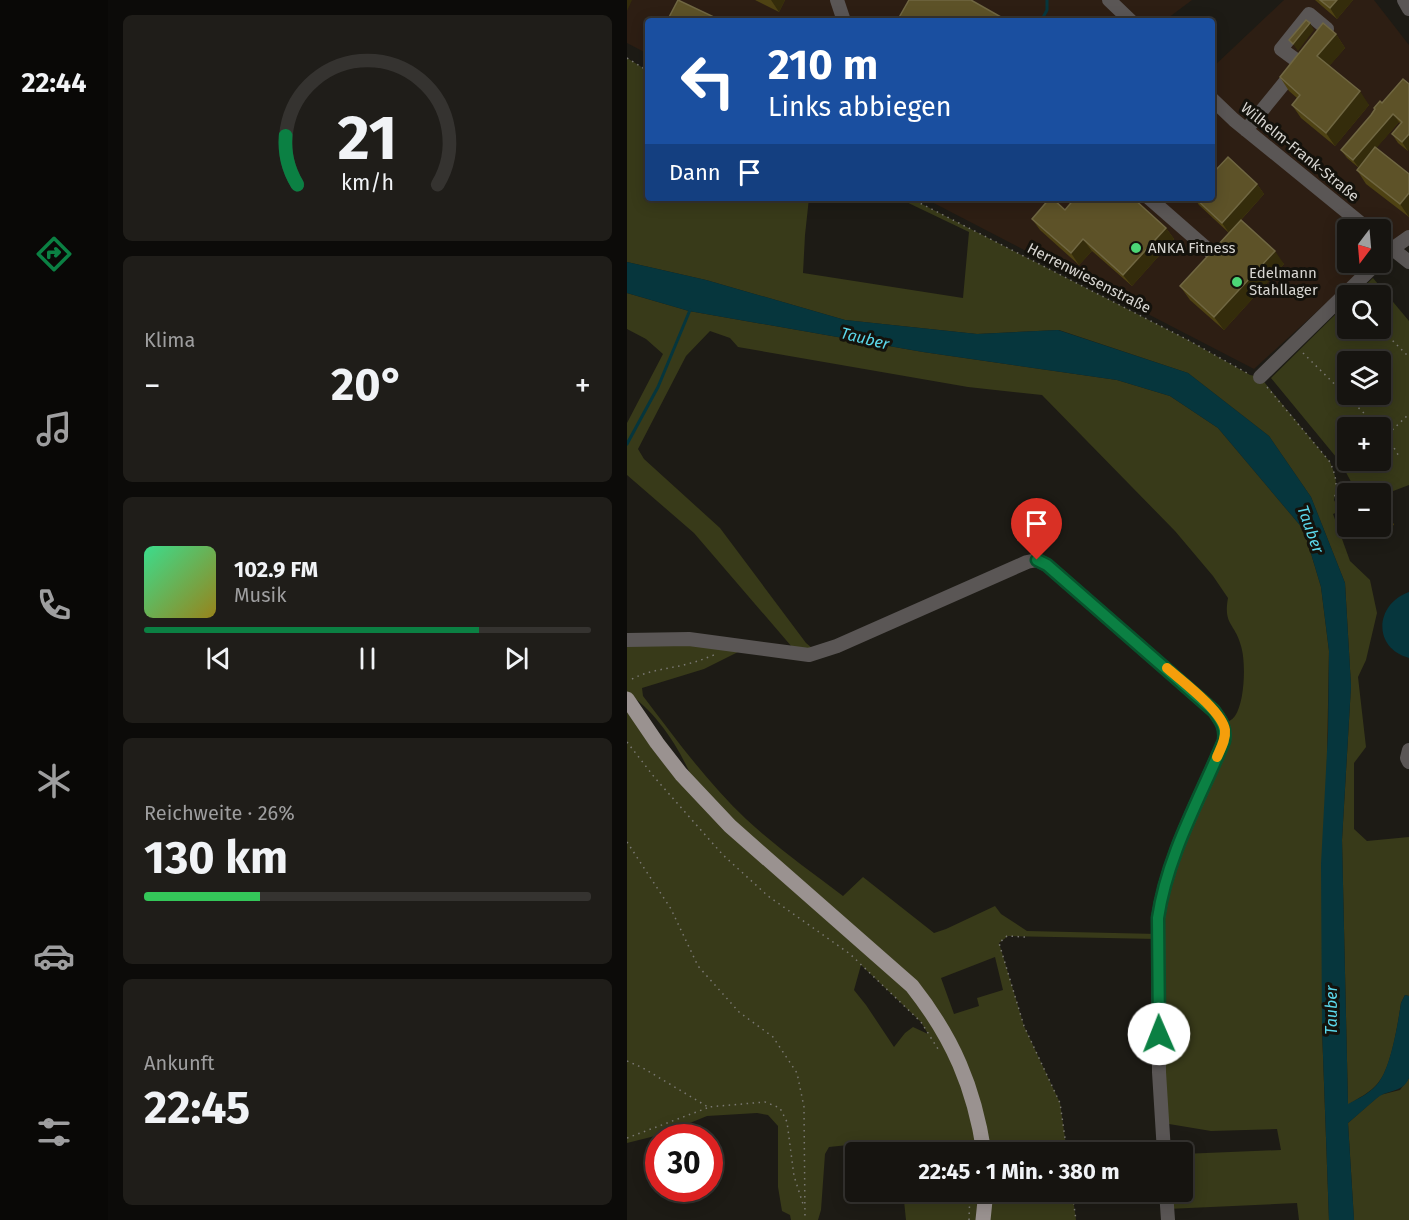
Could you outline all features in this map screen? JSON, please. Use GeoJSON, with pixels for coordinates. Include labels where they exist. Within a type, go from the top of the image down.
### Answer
{"type":"FeatureCollection","features":[{"type":"Feature","properties":{"kind":"main road"},"geometry":{"type":"LineString","coordinates":[[627,699],[681,774],[730,826],[822,905],[918,994],[935,1015],[965,1074],[982,1142]]}},
{"type":"Feature","properties":{"kind":"main road"},"geometry":{"type":"LineString","coordinates":[[983,1220],[985,1202]]}},
{"type":"Feature","properties":{"kind":"street"},"geometry":{"type":"LineString","coordinates":[[837,0],[843,18]]}},
{"type":"Feature","properties":{"kind":"street"},"geometry":{"type":"LineString","coordinates":[[1109,0],[1128,18]]}},
{"type":"Feature","properties":{"kind":"street"},"geometry":{"type":"LineString","coordinates":[[1404,0],[1409,9]]}},
{"type":"Feature","properties":{"kind":"street"},"geometry":{"type":"LineString","coordinates":[[1246,129],[1307,55]]}},
{"type":"Feature","properties":{"kind":"street","name":"Wilhelm-Frank-Straße"},"geometry":{"type":"LineString","coordinates":[[1215,102],[1356,219]]}},
{"type":"Feature","properties":{"kind":"street"},"geometry":{"type":"LineString","coordinates":[[1152,201],[1213,254]]}},
{"type":"Feature","properties":{"kind":"street"},"geometry":{"type":"LineString","coordinates":[[1409,237],[1392,249],[1409,262]]}},
{"type":"Feature","properties":{"kind":"street"},"geometry":{"type":"LineString","coordinates":[[1260,377],[1367,273]]}},
{"type":"Feature","properties":{"kind":"street"},"geometry":{"type":"LineString","coordinates":[[627,640],[689,639],[809,655],[837,646],[1027,562],[1037,560],[1047,565],[1214,711],[1223,724],[1224,741],[1175,857],[1161,899],[1158,918],[1159,1072],[1163,1142]]}},
{"type":"Feature","properties":{"kind":"street"},"geometry":{"type":"LineString","coordinates":[[1409,750],[1407,758],[1409,762]]}},
{"type":"Feature","properties":{"kind":"street"},"geometry":{"type":"LineString","coordinates":[[1167,1202],[1168,1220]]}},
{"type":"Feature","properties":{"kind":"path"},"geometry":{"type":"LineString","coordinates":[[627,58],[645,69]]}},
{"type":"Feature","properties":{"kind":"path","name":"Herrenwiesenstraße"},"geometry":{"type":"LineString","coordinates":[[916,201],[1188,340],[1250,375],[1260,377]]}},
{"type":"Feature","properties":{"kind":"path"},"geometry":{"type":"LineString","coordinates":[[1391,339],[1409,357]]}},
{"type":"Feature","properties":{"kind":"path"},"geometry":{"type":"LineString","coordinates":[[1294,344],[1368,417]]}},
{"type":"Feature","properties":{"kind":"path"},"geometry":{"type":"LineString","coordinates":[[1260,377],[1330,462],[1336,477],[1337,488],[1334,500]]}},
{"type":"Feature","properties":{"kind":"path"},"geometry":{"type":"LineString","coordinates":[[1391,432],[1409,414]]}},
{"type":"Feature","properties":{"kind":"path"},"geometry":{"type":"LineString","coordinates":[[1391,443],[1400,458]]}},
{"type":"Feature","properties":{"kind":"path"},"geometry":{"type":"LineString","coordinates":[[631,679],[643,673],[664,667],[690,664],[719,653]]}},
{"type":"Feature","properties":{"kind":"path"},"geometry":{"type":"LineString","coordinates":[[627,742],[655,778],[723,855],[768,896],[850,954],[921,1022],[938,1049]]}},
{"type":"Feature","properties":{"kind":"path"},"geometry":{"type":"LineString","coordinates":[[627,842],[671,909],[699,966],[739,1012],[773,1037],[797,1074],[804,1107],[805,1220]]}},
{"type":"Feature","properties":{"kind":"path"},"geometry":{"type":"LineString","coordinates":[[1025,937],[1007,936],[999,944],[1024,1026],[1060,1103],[1066,1142]]}},
{"type":"Feature","properties":{"kind":"path"},"geometry":{"type":"LineString","coordinates":[[627,1061],[708,1107]]}},
{"type":"Feature","properties":{"kind":"path"},"geometry":{"type":"LineString","coordinates":[[627,1138],[708,1107],[765,1102],[780,1108],[787,1122],[794,1176],[804,1208]]}},
{"type":"Feature","properties":{"kind":"path"},"geometry":{"type":"LineString","coordinates":[[969,1220],[970,1202]]}},
{"type":"Feature","properties":{"kind":"path"},"geometry":{"type":"LineString","coordinates":[[1074,1202],[1076,1220]]}},
{"type":"Feature","properties":{"kind":"shaded area"},"geometry":{"type":"Polygon","coordinates":[[[627,0],[1192,0],[1168,18],[645,18],[645,52],[627,43],[627,0]]]}},
{"type":"Feature","properties":{"kind":"shaded area"},"geometry":{"type":"Polygon","coordinates":[[[1284,0],[1374,0],[1409,45],[1409,232],[1391,246],[1391,219],[1337,219],[1337,273],[1359,273],[1346,285],[1337,285],[1337,293],[1254,369],[930,201],[1215,201],[1215,65],[1284,0]]]}},
{"type":"Feature","properties":{"kind":"green space"},"geometry":{"type":"Polygon","coordinates":[[[627,58],[645,69],[645,201],[809,201],[803,273],[963,298],[969,232],[904,201],[916,201],[1188,340],[1250,375],[1260,377],[1330,462],[1336,481],[1334,500],[1337,512],[1333,514],[1337,525],[1337,537],[1341,537],[1350,561],[1370,580],[1377,613],[1366,660],[1358,677],[1366,747],[1354,763],[1354,829],[1367,841],[1409,837],[1409,996],[1405,995],[1401,1003],[1387,1067],[1378,1083],[1368,1093],[1348,1105],[1342,840],[1351,686],[1345,583],[1311,497],[1269,436],[1188,373],[1059,330],[977,334],[845,320],[706,280],[627,262],[627,58]]]}},
{"type":"Feature","properties":{"kind":"green space"},"geometry":{"type":"Polygon","coordinates":[[[1373,278],[1379,285],[1366,285],[1373,278]]]}},
{"type":"Feature","properties":{"kind":"green space"},"geometry":{"type":"Polygon","coordinates":[[[627,293],[689,311],[923,352],[1117,380],[1170,396],[1218,428],[1304,530],[1321,587],[1329,651],[1322,1028],[1329,1220],[1299,1220],[1297,1203],[1167,1209],[1167,1202],[1193,1202],[1193,1154],[1281,1150],[1277,1129],[1211,1131],[1163,1123],[1158,939],[1008,936],[999,943],[1024,1026],[1060,1103],[1066,1142],[887,1141],[845,1142],[845,1145],[829,1147],[825,1154],[821,1210],[818,1220],[791,1220],[790,1215],[782,1211],[778,1187],[778,1126],[768,1115],[757,1113],[707,1116],[687,1124],[645,1124],[645,1138],[627,1143],[627,699],[691,776],[665,730],[647,709],[627,693],[627,640],[748,647],[704,669],[642,688],[643,696],[718,790],[746,819],[793,859],[843,896],[863,877],[934,933],[995,906],[1001,914],[1027,931],[1158,934],[1158,918],[1223,724],[1233,719],[1241,701],[1244,671],[1239,638],[1228,619],[1228,598],[1213,576],[1175,531],[1042,395],[968,387],[738,347],[730,338],[710,331],[686,356],[638,449],[644,459],[720,528],[806,643],[818,653],[798,654],[694,533],[627,475],[627,423],[663,354],[646,339],[627,329],[627,293]],[[995,957],[941,978],[954,1014],[979,1006],[977,998],[1003,990],[995,957]],[[861,965],[854,990],[894,1047],[913,1027],[928,1034],[921,1022],[861,965]]]}},
{"type":"Feature","properties":{"kind":"green space"},"geometry":{"type":"Polygon","coordinates":[[[1391,300],[1409,321],[1409,485],[1391,492],[1391,483],[1352,483],[1345,471],[1391,471],[1391,417],[1337,417],[1337,458],[1271,378],[1337,313],[1337,339],[1391,339],[1391,300]]]}},
{"type":"Feature","properties":{"kind":"green space"},"geometry":{"type":"Polygon","coordinates":[[[1409,1078],[1409,1220],[1354,1220],[1348,1123],[1380,1095],[1400,1090],[1409,1078]]]}},
{"type":"Feature","properties":{"kind":"green space"},"geometry":{"type":"Polygon","coordinates":[[[904,1202],[1074,1202],[1076,1220],[906,1220],[904,1202]]]}},
{"type":"Feature","properties":{"kind":"water","name":"Tauber"},"geometry":{"type":"Polygon","coordinates":[[[627,262],[706,280],[845,320],[977,334],[1058,330],[1188,373],[1269,436],[1311,497],[1345,583],[1351,686],[1342,840],[1348,1104],[1373,1089],[1383,1075],[1393,1044],[1401,1003],[1405,995],[1409,996],[1409,1078],[1399,1089],[1381,1095],[1348,1123],[1354,1220],[1329,1220],[1322,1028],[1321,864],[1328,733],[1329,651],[1321,587],[1304,530],[1218,428],[1170,396],[1117,380],[923,352],[689,311],[627,293],[627,262]]]}},
{"type":"Feature","properties":{"kind":"water"},"geometry":{"type":"Polygon","coordinates":[[[1409,592],[1409,658],[1397,653],[1389,645],[1382,626],[1389,606],[1409,592]]]}},
{"type":"Feature","properties":{"kind":"building"},"geometry":{"type":"Polygon","coordinates":[[[678,0],[714,17],[714,18],[669,18],[678,0]]]}},
{"type":"Feature","properties":{"kind":"building"},"geometry":{"type":"Polygon","coordinates":[[[909,0],[971,0],[1001,17],[1000,18],[899,18],[909,0]]]}},
{"type":"Feature","properties":{"kind":"building"},"geometry":{"type":"Polygon","coordinates":[[[1320,0],[1337,0],[1330,8],[1320,0]]]}},
{"type":"Feature","properties":{"kind":"building"},"geometry":{"type":"Polygon","coordinates":[[[1306,20],[1310,23],[1293,44],[1289,40],[1306,20]]]}},
{"type":"Feature","properties":{"kind":"building"},"geometry":{"type":"Polygon","coordinates":[[[1323,23],[1336,34],[1317,56],[1360,91],[1326,133],[1292,105],[1300,95],[1280,77],[1323,23]]]}},
{"type":"Feature","properties":{"kind":"building"},"geometry":{"type":"Polygon","coordinates":[[[1403,79],[1409,84],[1409,134],[1402,142],[1392,134],[1402,122],[1393,114],[1353,160],[1341,150],[1380,101],[1382,103],[1403,79]]]}},
{"type":"Feature","properties":{"kind":"building"},"geometry":{"type":"Polygon","coordinates":[[[1375,147],[1409,174],[1409,193],[1400,204],[1357,170],[1375,147]]]}},
{"type":"Feature","properties":{"kind":"building"},"geometry":{"type":"Polygon","coordinates":[[[1228,157],[1257,184],[1222,223],[1198,201],[1215,201],[1215,171],[1228,157]]]}},
{"type":"Feature","properties":{"kind":"building"},"geometry":{"type":"Polygon","coordinates":[[[1047,201],[1055,201],[1065,210],[1072,201],[1136,201],[1166,228],[1123,275],[1083,239],[1071,253],[1032,219],[1047,201]]]}},
{"type":"Feature","properties":{"kind":"building","name":"Edelmann Stahllager"},"geometry":{"type":"Polygon","coordinates":[[[1241,220],[1275,251],[1214,317],[1180,286],[1241,220]]]}},
{"type":"Feature","properties":{"kind":"waterway"},"geometry":{"type":"LineString","coordinates":[[1043,18],[1047,10],[1047,0]]}},
{"type":"Feature","properties":{"kind":"waterway"},"geometry":{"type":"LineString","coordinates":[[627,444],[658,387],[690,310]]}},
{"type":"Feature","properties":{"kind":"slow traffic"},"geometry":{"type":"LineString","coordinates":[[1167,668],[1214,711],[1223,724],[1224,741],[1217,757]]}},
{"type":"Feature","properties":{"kind":"place","name":"ANKA Fitness"},"geometry":{"type":"Point","coordinates":[1136,248]}},
{"type":"Feature","properties":{"kind":"place","name":"Edelmann Stahllager"},"geometry":{"type":"Point","coordinates":[1237,282]}},
{"type":"Feature","properties":{"kind":"route"},"geometry":{"type":"LineString","coordinates":[[1037,560],[1047,565],[1172,673],[1214,711],[1223,724],[1224,741],[1183,836],[1161,899],[1158,918],[1159,1034]]}}]}
